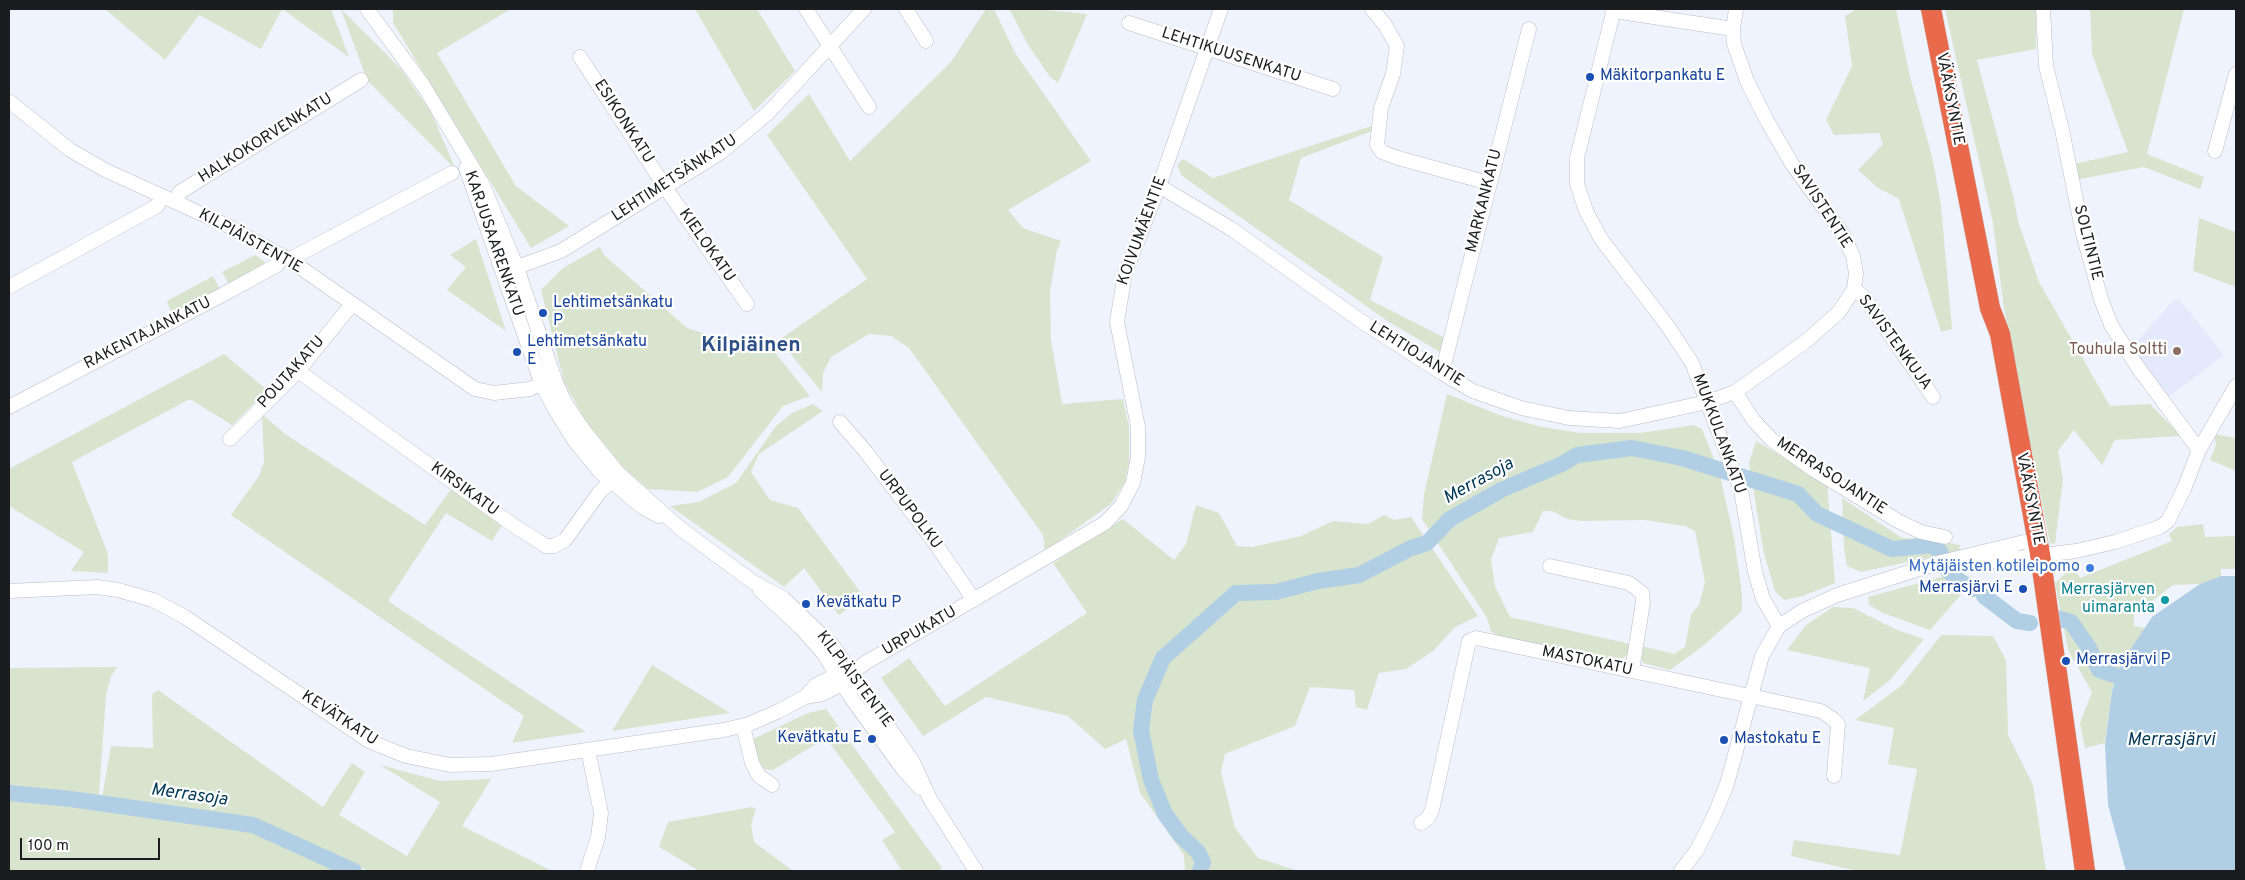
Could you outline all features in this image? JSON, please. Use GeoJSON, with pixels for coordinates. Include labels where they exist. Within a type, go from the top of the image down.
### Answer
{"type":"FeatureCollection","features":[{"type":"Feature","properties":{"kind":"highway","name":"VÄÄKSYNTIE"},"geometry":{"type":"LineString","coordinates":[[1931,9],[1990,308],[2000,334],[2076,871]]}},
{"type":"Feature","properties":{"kind":"highway","name":"VÄÄKSYNTIE"},"geometry":{"type":"LineString","coordinates":[[2030,551],[2085,871]]}},
{"type":"Feature","properties":{"kind":"street"},"geometry":{"type":"LineString","coordinates":[[806,9],[869,106]]}},
{"type":"Feature","properties":{"kind":"street","name":"LEHTIMETSÄNKATU"},"geometry":{"type":"LineString","coordinates":[[511,270],[561,251],[720,153],[768,113],[864,9]]}},
{"type":"Feature","properties":{"kind":"street"},"geometry":{"type":"LineString","coordinates":[[906,9],[926,41]]}},
{"type":"Feature","properties":{"kind":"street","name":"KOIVUMÄENTIE"},"geometry":{"type":"LineString","coordinates":[[987,592],[1105,523],[1121,506],[1133,483],[1138,457],[1138,426],[1117,322],[1125,273],[1159,186],[1220,9]]}},
{"type":"Feature","properties":{"kind":"street"},"geometry":{"type":"LineString","coordinates":[[1372,9],[1389,31],[1397,46],[1393,74],[1381,108],[1377,144],[1382,152],[1490,182]]}},
{"type":"Feature","properties":{"kind":"street","name":"SAVISTENTIE"},"geometry":{"type":"LineString","coordinates":[[1736,9],[1733,29],[1734,44],[1747,81],[1792,164],[1842,233],[1853,256],[1856,273],[1854,289]]}},
{"type":"Feature","properties":{"kind":"street","name":"SOLTINTIE"},"geometry":{"type":"LineString","coordinates":[[2042,9],[2046,66],[2062,130],[2083,234],[2101,298],[2111,325],[2140,370],[2199,450]]}},
{"type":"Feature","properties":{"kind":"street"},"geometry":{"type":"LineString","coordinates":[[1614,10],[1733,29]]}},
{"type":"Feature","properties":{"kind":"street","name":"MUKKULANKATU"},"geometry":{"type":"LineString","coordinates":[[1614,10],[1577,158],[1577,184],[1586,211],[1601,239],[1667,325],[1692,362],[1741,490],[1754,572],[1763,599],[1779,626]]}},
{"type":"Feature","properties":{"kind":"street","name":"KARJUSAARENKATU"},"geometry":{"type":"LineString","coordinates":[[366,11],[423,85],[456,140],[511,270],[547,377]]}},
{"type":"Feature","properties":{"kind":"street","name":"LEHTIKUUSENKATU"},"geometry":{"type":"LineString","coordinates":[[1129,23],[1333,89]]}},
{"type":"Feature","properties":{"kind":"street","name":"MARKANKATU"},"geometry":{"type":"LineString","coordinates":[[1442,373],[1529,29]]}},
{"type":"Feature","properties":{"kind":"street","name":"ESIKONKATU"},"geometry":{"type":"LineString","coordinates":[[580,57],[666,188]]}},
{"type":"Feature","properties":{"kind":"street"},"geometry":{"type":"LineString","coordinates":[[2215,151],[2236,74]]}},
{"type":"Feature","properties":{"kind":"street","name":"HALKOKORVENKATU"},"geometry":{"type":"LineString","coordinates":[[175,202],[180,192],[361,80]]}},
{"type":"Feature","properties":{"kind":"street","name":"KILPIÄISTENTIE"},"geometry":{"type":"LineString","coordinates":[[9,101],[70,150],[105,170],[228,226],[287,259],[475,389],[494,393],[515,389],[530,389],[547,377],[574,440],[614,477],[642,507],[682,529],[753,582],[783,598],[807,618],[833,646],[853,672],[913,762],[930,799],[976,871]]}},
{"type":"Feature","properties":{"kind":"street","name":"RAKENTAJANKATU"},"geometry":{"type":"LineString","coordinates":[[9,407],[452,173]]}},
{"type":"Feature","properties":{"kind":"street","name":"LEHTIOJANTIE"},"geometry":{"type":"LineString","coordinates":[[1159,186],[1230,228],[1361,321],[1473,391],[1520,408],[1569,418],[1620,421],[1707,402]]}},
{"type":"Feature","properties":{"kind":"street","name":"KIELOKATU"},"geometry":{"type":"LineString","coordinates":[[666,188],[747,304]]}},
{"type":"Feature","properties":{"kind":"street"},"geometry":{"type":"LineString","coordinates":[[9,287],[157,206],[162,196]]}},
{"type":"Feature","properties":{"kind":"street"},"geometry":{"type":"LineString","coordinates":[[1707,402],[1734,392],[1805,342],[1840,312],[1854,289]]}},
{"type":"Feature","properties":{"kind":"street","name":"SAVISTENKUJA"},"geometry":{"type":"LineString","coordinates":[[1854,289],[1864,296],[1933,397]]}},
{"type":"Feature","properties":{"kind":"street","name":"POUTAKATU"},"geometry":{"type":"LineString","coordinates":[[230,438],[298,371],[352,304]]}},
{"type":"Feature","properties":{"kind":"street","name":"KIRSIKATU"},"geometry":{"type":"LineString","coordinates":[[298,371],[513,525],[546,546],[554,546],[566,540],[599,493],[614,477]]}},
{"type":"Feature","properties":{"kind":"street"},"geometry":{"type":"LineString","coordinates":[[1681,871],[1697,850],[1727,784],[1749,697],[1762,656],[1779,626],[1802,611],[1836,595],[1989,549],[2030,551],[2089,548],[2160,527],[2168,521],[2184,489],[2199,450],[2236,386]]}},
{"type":"Feature","properties":{"kind":"street","name":"MERRASOJANTIE"},"geometry":{"type":"LineString","coordinates":[[1734,392],[1754,421],[1772,440],[1814,470],[1898,521],[1921,532],[1945,537]]}},
{"type":"Feature","properties":{"kind":"street","name":"URPUPOLKU"},"geometry":{"type":"LineString","coordinates":[[840,422],[866,452],[935,543],[974,600]]}},
{"type":"Feature","properties":{"kind":"street"},"geometry":{"type":"LineString","coordinates":[[1550,566],[1629,583],[1642,593],[1643,602],[1632,671]]}},
{"type":"Feature","properties":{"kind":"street","name":"KILPIÄISTENTIE"},"geometry":{"type":"LineString","coordinates":[[753,582],[772,603],[801,628],[823,653],[839,679],[902,768],[930,799]]}},
{"type":"Feature","properties":{"kind":"street","name":"KEVÄTKATU"},"geometry":{"type":"LineString","coordinates":[[9,591],[97,587],[153,600],[185,616],[369,741],[406,756],[450,765],[473,766],[743,726],[779,711],[805,697],[816,685],[839,679],[853,672]]}},
{"type":"Feature","properties":{"kind":"street","name":"URPUKATU"},"geometry":{"type":"LineString","coordinates":[[853,672],[987,592]]}},
{"type":"Feature","properties":{"kind":"street","name":"MASTOKATU"},"geometry":{"type":"LineString","coordinates":[[1421,823],[1428,818],[1432,810],[1469,641],[1472,638],[1821,711],[1833,718],[1838,724],[1834,776]]}},
{"type":"Feature","properties":{"kind":"street"},"geometry":{"type":"LineString","coordinates":[[743,726],[752,763],[759,776],[772,785]]}},
{"type":"Feature","properties":{"kind":"street"},"geometry":{"type":"LineString","coordinates":[[587,871],[598,837],[601,813],[588,750]]}},
{"type":"Feature","properties":{"kind":"shaded area","name":"Touhula Soltti"},"geometry":{"type":"Polygon","coordinates":[[[2179,299],[2224,355],[2166,399],[2131,348],[2174,300],[2179,299]]]}},
{"type":"Feature","properties":{"kind":"green space"},"geometry":{"type":"Polygon","coordinates":[[[105,9],[282,9],[261,49],[199,15],[165,60],[105,9]]]}},
{"type":"Feature","properties":{"kind":"green space"},"geometry":{"type":"Polygon","coordinates":[[[282,9],[331,9],[349,57],[282,9]]]}},
{"type":"Feature","properties":{"kind":"green space"},"geometry":{"type":"Polygon","coordinates":[[[341,9],[401,69],[431,112],[456,170],[367,80],[341,9]]]}},
{"type":"Feature","properties":{"kind":"green space"},"geometry":{"type":"Polygon","coordinates":[[[393,9],[511,9],[437,53],[516,186],[569,226],[531,248],[393,23],[393,9]]]}},
{"type":"Feature","properties":{"kind":"green space"},"geometry":{"type":"Polygon","coordinates":[[[695,9],[757,9],[795,71],[754,111],[695,9]]]}},
{"type":"Feature","properties":{"kind":"green space"},"geometry":{"type":"Polygon","coordinates":[[[986,9],[994,9],[1015,53],[1091,161],[1008,210],[1023,228],[1061,241],[1057,250],[1050,291],[1051,340],[1062,404],[1123,399],[1129,427],[1129,462],[1125,482],[1111,504],[1045,551],[1043,535],[909,348],[891,336],[869,334],[831,357],[823,373],[822,392],[779,340],[867,279],[767,135],[809,94],[850,161],[951,62],[986,9]]]}},
{"type":"Feature","properties":{"kind":"green space"},"geometry":{"type":"Polygon","coordinates":[[[1857,9],[1896,9],[1910,77],[1932,156],[1941,205],[1952,329],[1941,332],[1899,199],[1878,188],[1858,170],[1883,144],[1879,133],[1834,135],[1826,120],[1852,66],[1845,16],[1857,9]]]}},
{"type":"Feature","properties":{"kind":"green space"},"geometry":{"type":"Polygon","coordinates":[[[1945,9],[2036,9],[2036,49],[1977,60],[2014,199],[2018,221],[2039,282],[2110,406],[2150,404],[2181,436],[2115,440],[2102,465],[2074,430],[2058,451],[2063,479],[2055,544],[2050,543],[2004,309],[1993,223],[1945,9]]]}},
{"type":"Feature","properties":{"kind":"green space"},"geometry":{"type":"Polygon","coordinates":[[[2090,9],[2184,9],[2147,154],[2204,177],[2200,189],[2144,167],[2075,180],[2074,164],[2128,152],[2092,54],[2090,9]]]}},
{"type":"Feature","properties":{"kind":"green space"},"geometry":{"type":"Polygon","coordinates":[[[1010,10],[1045,10],[1087,14],[1058,83],[1050,77],[1028,45],[1010,10]]]}},
{"type":"Feature","properties":{"kind":"green space"},"geometry":{"type":"Polygon","coordinates":[[[1374,125],[1372,131],[1301,158],[1289,200],[1383,257],[1370,300],[1445,338],[1440,352],[1389,322],[1182,176],[1177,165],[1183,159],[1213,178],[1374,125]]]}},
{"type":"Feature","properties":{"kind":"green space"},"geometry":{"type":"Polygon","coordinates":[[[2199,218],[2236,232],[2236,287],[2193,271],[2199,218]]]}},
{"type":"Feature","properties":{"kind":"green space"},"geometry":{"type":"Polygon","coordinates":[[[476,239],[506,331],[447,290],[466,267],[450,255],[476,239]]]}},
{"type":"Feature","properties":{"kind":"green space"},"geometry":{"type":"Polygon","coordinates":[[[600,247],[604,255],[687,328],[756,350],[768,344],[810,396],[783,406],[728,477],[697,492],[648,489],[624,468],[585,420],[564,382],[541,290],[563,268],[600,247]]]}},
{"type":"Feature","properties":{"kind":"green space"},"geometry":{"type":"Polygon","coordinates":[[[255,255],[265,262],[259,270],[230,286],[222,272],[255,255]]]}},
{"type":"Feature","properties":{"kind":"green space"},"geometry":{"type":"Polygon","coordinates":[[[213,276],[221,291],[172,315],[167,301],[213,276]]]}},
{"type":"Feature","properties":{"kind":"green space"},"geometry":{"type":"Polygon","coordinates":[[[224,354],[267,390],[232,425],[190,399],[72,462],[108,554],[108,573],[71,571],[84,552],[9,506],[9,469],[224,354]]]}},
{"type":"Feature","properties":{"kind":"green space"},"geometry":{"type":"Polygon","coordinates":[[[1447,394],[1499,415],[1542,427],[1581,433],[1640,433],[1694,425],[1702,429],[1719,471],[1734,538],[1742,594],[1742,611],[1703,646],[1670,670],[1643,663],[1640,656],[1641,646],[1674,654],[1685,647],[1691,614],[1699,605],[1705,582],[1695,531],[1685,526],[1645,520],[1581,521],[1567,519],[1552,511],[1543,511],[1533,532],[1499,538],[1491,560],[1495,586],[1510,617],[1630,644],[1627,655],[1619,661],[1498,636],[1491,631],[1487,618],[1422,519],[1424,494],[1447,394]]]}},
{"type":"Feature","properties":{"kind":"green space"},"geometry":{"type":"Polygon","coordinates":[[[813,404],[823,411],[759,454],[751,472],[770,500],[798,508],[864,597],[839,615],[804,568],[784,587],[670,506],[699,502],[736,483],[776,426],[792,413],[813,404]]]}},
{"type":"Feature","properties":{"kind":"green space"},"geometry":{"type":"Polygon","coordinates":[[[262,414],[285,434],[425,525],[452,488],[502,525],[492,541],[446,513],[388,601],[586,732],[512,743],[524,716],[231,515],[259,476],[264,462],[262,414]]]}},
{"type":"Feature","properties":{"kind":"green space"},"geometry":{"type":"Polygon","coordinates":[[[2214,434],[2236,438],[2236,471],[2210,460],[2216,445],[2214,434]]]}},
{"type":"Feature","properties":{"kind":"green space"},"geometry":{"type":"Polygon","coordinates":[[[1756,441],[1827,483],[1835,583],[1803,596],[1784,600],[1775,591],[1764,554],[1749,463],[1756,441]]]}},
{"type":"Feature","properties":{"kind":"green space"},"geometry":{"type":"Polygon","coordinates":[[[1842,498],[1902,538],[1930,539],[1960,545],[1959,551],[1861,572],[1847,566],[1844,548],[1842,498]]]}},
{"type":"Feature","properties":{"kind":"green space"},"geometry":{"type":"Polygon","coordinates":[[[1196,505],[1219,513],[1237,546],[1252,547],[1301,536],[1333,521],[1368,524],[1384,515],[1394,520],[1411,517],[1478,616],[1455,627],[1433,651],[1406,669],[1379,673],[1367,710],[1356,707],[1354,690],[1310,687],[1295,726],[1225,754],[1221,772],[1235,828],[1258,858],[1299,871],[1185,871],[1184,855],[1140,793],[1126,739],[1105,749],[1068,716],[986,697],[923,736],[881,678],[909,658],[945,706],[1087,613],[1053,563],[1123,519],[1174,560],[1186,544],[1196,505]]]}},
{"type":"Feature","properties":{"kind":"green space"},"geometry":{"type":"Polygon","coordinates":[[[2203,524],[2205,537],[2236,536],[2236,569],[2221,569],[2221,576],[2200,584],[2173,585],[2134,615],[2134,626],[2145,628],[2122,662],[2112,690],[2105,743],[2085,748],[2080,723],[2092,692],[2068,650],[2055,583],[2073,567],[2080,578],[2172,541],[2169,534],[2177,527],[2203,524]]]}},
{"type":"Feature","properties":{"kind":"green space"},"geometry":{"type":"Polygon","coordinates":[[[1952,574],[1972,582],[1930,630],[1883,613],[1869,605],[1868,597],[1952,574]]]}},
{"type":"Feature","properties":{"kind":"green space"},"geometry":{"type":"Polygon","coordinates":[[[1833,607],[1853,608],[1897,630],[1924,639],[1889,681],[1863,701],[1870,668],[1787,650],[1806,625],[1833,607]]]}},
{"type":"Feature","properties":{"kind":"green space"},"geometry":{"type":"Polygon","coordinates":[[[1941,635],[1993,636],[2006,660],[2008,735],[2033,785],[2046,871],[1858,871],[1791,856],[1794,840],[1900,855],[1917,769],[1888,764],[1894,728],[1855,720],[1901,686],[1941,635]]]}},
{"type":"Feature","properties":{"kind":"green space"},"geometry":{"type":"Polygon","coordinates":[[[652,665],[730,713],[612,731],[652,665]]]}},
{"type":"Feature","properties":{"kind":"green space"},"geometry":{"type":"Polygon","coordinates":[[[117,667],[111,676],[106,695],[98,809],[253,832],[342,871],[9,871],[9,668],[117,667]]]}},
{"type":"Feature","properties":{"kind":"green space"},"geometry":{"type":"Polygon","coordinates":[[[158,690],[323,807],[352,763],[365,772],[339,815],[407,856],[440,802],[380,765],[440,781],[491,779],[462,826],[552,871],[369,871],[254,820],[102,797],[111,746],[153,748],[152,694],[158,690]]]}},
{"type":"Feature","properties":{"kind":"green space"},"geometry":{"type":"Polygon","coordinates":[[[826,709],[942,868],[937,871],[902,871],[882,840],[895,832],[826,738],[773,770],[762,769],[751,740],[808,713],[826,709]]]}},
{"type":"Feature","properties":{"kind":"green space"},"geometry":{"type":"Polygon","coordinates":[[[752,807],[756,809],[751,825],[754,842],[793,871],[695,871],[696,869],[659,847],[668,822],[752,807]]]}},
{"type":"Feature","properties":{"kind":"water","name":"Merrasjärvi"},"geometry":{"type":"Polygon","coordinates":[[[2221,576],[2236,576],[2236,871],[2126,871],[2108,805],[2105,745],[2112,691],[2122,662],[2152,617],[2200,584],[2221,576]]]}},
{"type":"Feature","properties":{"kind":"waterway","name":"Merrasoja"},"geometry":{"type":"LineString","coordinates":[[1200,871],[1203,862],[1198,852],[1181,836],[1165,814],[1151,780],[1141,730],[1145,700],[1163,658],[1236,593],[1276,592],[1318,581],[1359,575],[1411,548],[1427,543],[1450,519],[1501,490],[1562,464],[1577,455],[1632,448],[1682,458],[1798,494],[1817,514],[1892,549],[1932,545],[1941,553]]}},
{"type":"Feature","properties":{"kind":"waterway","name":"Merrasoja"},"geometry":{"type":"LineString","coordinates":[[1948,571],[1973,589]]}},
{"type":"Feature","properties":{"kind":"waterway","name":"Merrasoja"},"geometry":{"type":"LineString","coordinates":[[1984,596],[2017,621],[2030,623]]}},
{"type":"Feature","properties":{"kind":"waterway","name":"Merrasoja"},"geometry":{"type":"LineString","coordinates":[[2057,618],[2071,622],[2089,648],[2099,670],[2117,676]]}},
{"type":"Feature","properties":{"kind":"waterway","name":"Merrasoja"},"geometry":{"type":"LineString","coordinates":[[9,793],[71,799],[253,825],[354,871]]}},
{"type":"Feature","properties":{"kind":"place","name":"Mäkitorpankatu E"},"geometry":{"type":"Point","coordinates":[1590,77]}},
{"type":"Feature","properties":{"kind":"place","name":"Lehtimetsänkatu P"},"geometry":{"type":"Point","coordinates":[543,313]}},
{"type":"Feature","properties":{"kind":"place","name":"Touhula Soltti"},"geometry":{"type":"Point","coordinates":[2177,351]}},
{"type":"Feature","properties":{"kind":"place","name":"Lehtimetsänkatu E"},"geometry":{"type":"Point","coordinates":[517,352]}},
{"type":"Feature","properties":{"kind":"place","name":"Mytäjäisten kotileipomo"},"geometry":{"type":"Point","coordinates":[2090,568]}},
{"type":"Feature","properties":{"kind":"place","name":"Merrasjärvi E"},"geometry":{"type":"Point","coordinates":[2023,589]}},
{"type":"Feature","properties":{"kind":"place","name":"Merrasjärven uimaranta"},"geometry":{"type":"Point","coordinates":[2165,600]}},
{"type":"Feature","properties":{"kind":"place","name":"Kevätkatu P"},"geometry":{"type":"Point","coordinates":[806,604]}},
{"type":"Feature","properties":{"kind":"place","name":"Merrasjärvi P"},"geometry":{"type":"Point","coordinates":[2066,661]}},
{"type":"Feature","properties":{"kind":"place","name":"Kevätkatu E"},"geometry":{"type":"Point","coordinates":[872,739]}},
{"type":"Feature","properties":{"kind":"place","name":"Mastokatu E"},"geometry":{"type":"Point","coordinates":[1724,740]}},
{"type":"Feature","properties":{"kind":"district","name":"Kilpiäinen"},"geometry":{"type":"Point","coordinates":[751,347]}}]}
